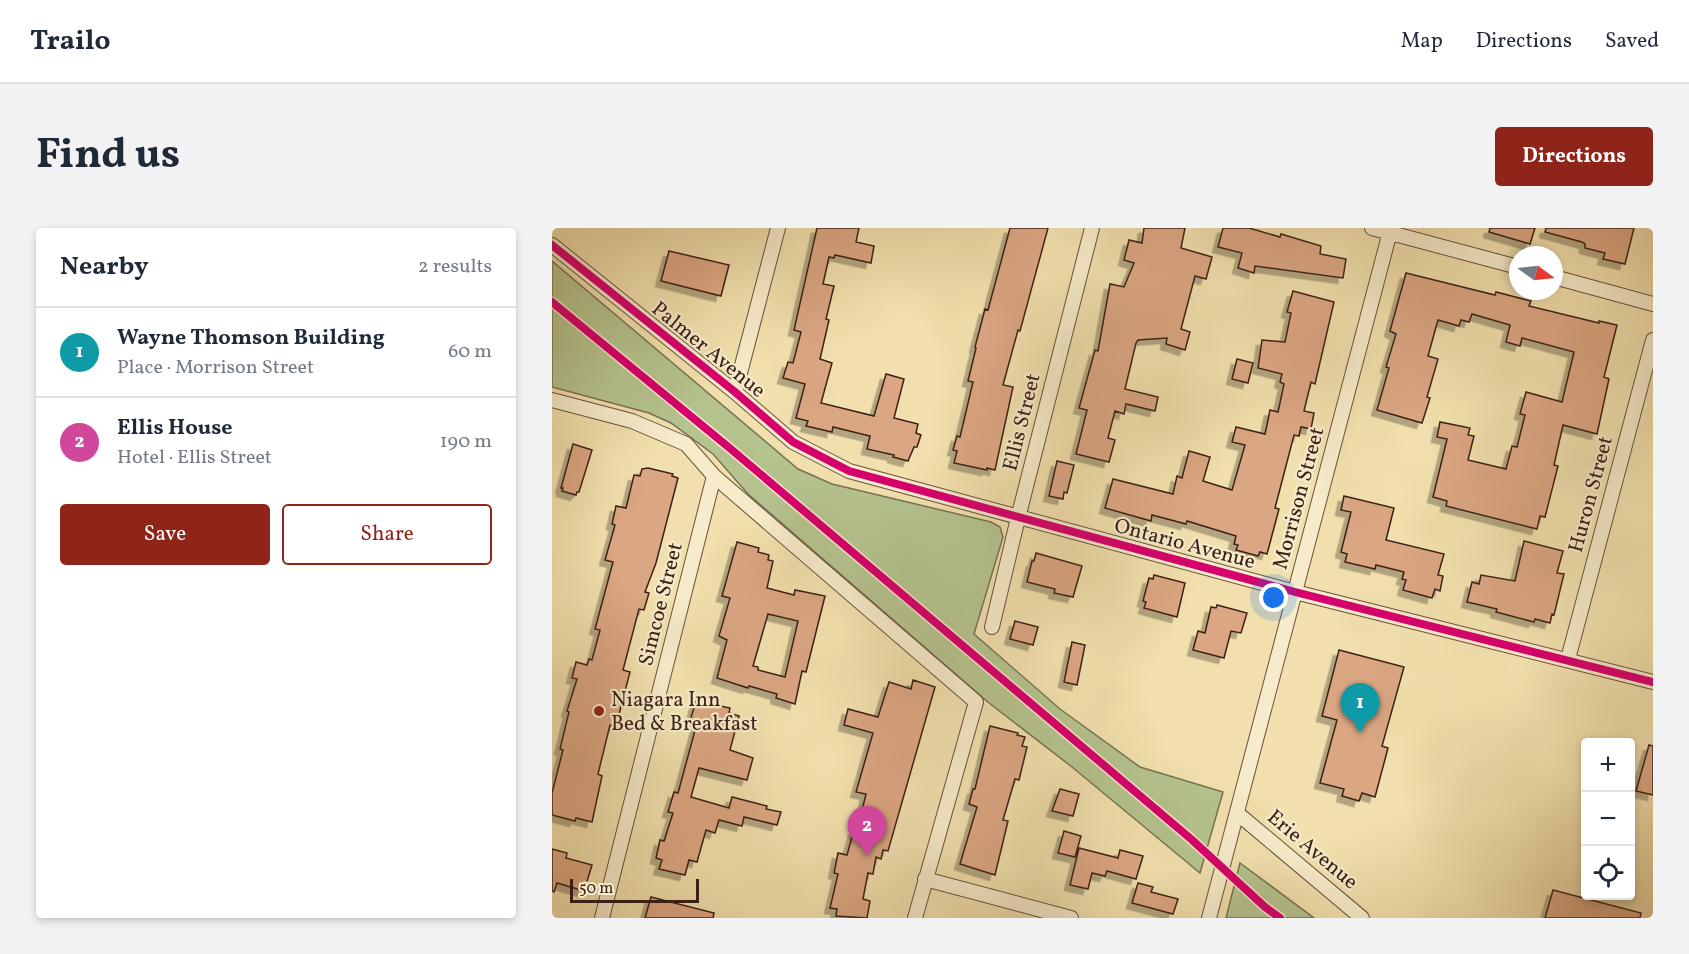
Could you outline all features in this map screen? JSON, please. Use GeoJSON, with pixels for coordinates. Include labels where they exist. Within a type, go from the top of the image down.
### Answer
{"type":"FeatureCollection","features":[{"type":"Feature","properties":{"kind":"street"},"geometry":{"type":"LineString","coordinates":[[735,392],[778,228]]}},
{"type":"Feature","properties":{"kind":"street","name":"Ellis Street"},"geometry":{"type":"LineString","coordinates":[[992,627],[1092,228]]}},
{"type":"Feature","properties":{"kind":"street"},"geometry":{"type":"LineString","coordinates":[[1372,228],[1391,230],[1509,264]]}},
{"type":"Feature","properties":{"kind":"street","name":"Morrison Street"},"geometry":{"type":"LineString","coordinates":[[1209,918],[1391,230]]}},
{"type":"Feature","properties":{"kind":"street","name":"Palmer Avenue"},"geometry":{"type":"LineString","coordinates":[[552,245],[735,392],[792,442],[849,471]]}},
{"type":"Feature","properties":{"kind":"street"},"geometry":{"type":"LineString","coordinates":[[1563,279],[1653,304]]}},
{"type":"Feature","properties":{"kind":"street","name":"Huron Street"},"geometry":{"type":"LineString","coordinates":[[1568,659],[1653,340]]}},
{"type":"Feature","properties":{"kind":"street"},"geometry":{"type":"LineString","coordinates":[[552,400],[632,422],[686,444],[714,476],[976,702],[915,918]]}},
{"type":"Feature","properties":{"kind":"street","name":"Ontario Avenue"},"geometry":{"type":"LineString","coordinates":[[849,471],[1295,592],[1653,682]]}},
{"type":"Feature","properties":{"kind":"street","name":"Simcoe Street"},"geometry":{"type":"LineString","coordinates":[[602,918],[714,476]]}},
{"type":"Feature","properties":{"kind":"street","name":"Erie Avenue"},"geometry":{"type":"LineString","coordinates":[[1237,813],[1362,918]]}},
{"type":"Feature","properties":{"kind":"street"},"geometry":{"type":"LineString","coordinates":[[926,879],[1071,918]]}},
{"type":"Feature","properties":{"kind":"green space"},"geometry":{"type":"Polygon","coordinates":[[[552,261],[798,469],[832,484],[991,522],[1000,527],[1003,537],[974,634],[1060,709],[1140,767],[1223,792],[1200,873],[1072,767],[989,703],[748,494],[713,454],[671,423],[649,413],[552,387],[552,261]]]}},
{"type":"Feature","properties":{"kind":"green space"},"geometry":{"type":"Polygon","coordinates":[[[1240,863],[1314,918],[1226,918],[1240,863]]]}},
{"type":"Feature","properties":{"kind":"building"},"geometry":{"type":"Polygon","coordinates":[[[817,228],[859,228],[856,242],[874,246],[871,263],[835,255],[834,258],[829,257],[823,284],[834,286],[820,359],[832,363],[821,403],[874,416],[886,374],[904,379],[894,418],[918,424],[916,433],[921,435],[908,461],[893,457],[894,455],[867,449],[870,436],[833,427],[832,432],[806,426],[808,421],[796,418],[805,384],[783,378],[788,362],[793,363],[801,332],[794,330],[817,228]]]}},
{"type":"Feature","properties":{"kind":"building"},"geometry":{"type":"Polygon","coordinates":[[[1010,228],[1048,228],[1003,385],[1013,387],[995,470],[987,468],[987,470],[954,463],[957,451],[953,450],[957,436],[960,437],[973,382],[968,381],[975,347],[985,309],[988,310],[1010,228]]]}},
{"type":"Feature","properties":{"kind":"building"},"geometry":{"type":"Polygon","coordinates":[[[1144,228],[1185,228],[1181,248],[1212,257],[1206,279],[1195,276],[1181,329],[1190,332],[1185,350],[1166,344],[1167,338],[1138,340],[1136,343],[1125,389],[1158,397],[1155,411],[1126,404],[1124,414],[1115,411],[1108,438],[1115,440],[1109,462],[1076,454],[1087,410],[1079,408],[1095,350],[1098,351],[1110,284],[1124,287],[1134,263],[1124,260],[1129,240],[1142,243],[1144,228]]]}},
{"type":"Feature","properties":{"kind":"building"},"geometry":{"type":"Polygon","coordinates":[[[1223,228],[1249,228],[1280,237],[1281,234],[1321,246],[1320,254],[1346,259],[1343,278],[1255,266],[1254,273],[1238,268],[1242,253],[1218,247],[1223,228]]]}},
{"type":"Feature","properties":{"kind":"building"},"geometry":{"type":"Polygon","coordinates":[[[1490,228],[1535,228],[1530,244],[1489,232],[1490,228]]]}},
{"type":"Feature","properties":{"kind":"building"},"geometry":{"type":"Polygon","coordinates":[[[1546,228],[1634,228],[1625,264],[1603,259],[1605,253],[1585,248],[1582,242],[1545,232],[1546,228]]]}},
{"type":"Feature","properties":{"kind":"building"},"geometry":{"type":"Polygon","coordinates":[[[669,251],[729,265],[721,296],[661,281],[669,251]]]}},
{"type":"Feature","properties":{"kind":"building"},"geometry":{"type":"Polygon","coordinates":[[[1406,273],[1495,295],[1496,292],[1509,295],[1509,300],[1531,301],[1529,306],[1599,323],[1599,321],[1617,325],[1604,377],[1609,379],[1597,434],[1563,425],[1554,465],[1558,466],[1545,517],[1540,516],[1537,529],[1446,506],[1447,501],[1433,497],[1447,439],[1437,437],[1440,422],[1470,428],[1468,435],[1474,436],[1468,460],[1506,469],[1512,446],[1517,447],[1525,415],[1520,414],[1526,392],[1562,402],[1574,352],[1522,338],[1520,346],[1506,342],[1510,325],[1472,314],[1469,322],[1461,320],[1459,326],[1438,320],[1428,356],[1438,359],[1422,423],[1377,410],[1396,334],[1390,331],[1406,273]]]}},
{"type":"Feature","properties":{"kind":"building"},"geometry":{"type":"Polygon","coordinates":[[[1293,291],[1334,302],[1315,384],[1311,382],[1304,411],[1314,413],[1311,429],[1301,427],[1299,436],[1294,435],[1275,508],[1279,509],[1267,554],[1260,552],[1258,556],[1236,550],[1238,545],[1234,544],[1236,536],[1187,521],[1186,524],[1152,515],[1151,521],[1105,508],[1113,479],[1173,494],[1177,476],[1182,478],[1189,451],[1210,457],[1203,481],[1232,490],[1245,445],[1232,442],[1236,427],[1265,434],[1270,410],[1278,412],[1284,384],[1280,382],[1282,374],[1258,368],[1262,340],[1285,342],[1291,313],[1287,312],[1293,291]]]}},
{"type":"Feature","properties":{"kind":"building"},"geometry":{"type":"Polygon","coordinates":[[[1237,359],[1253,363],[1248,383],[1232,379],[1237,359]]]}},
{"type":"Feature","properties":{"kind":"building"},"geometry":{"type":"Polygon","coordinates":[[[573,444],[592,450],[579,492],[576,495],[562,491],[563,488],[561,488],[573,444]]]}},
{"type":"Feature","properties":{"kind":"building"},"geometry":{"type":"Polygon","coordinates":[[[1057,461],[1074,465],[1067,493],[1064,492],[1063,499],[1049,496],[1057,461]]]}},
{"type":"Feature","properties":{"kind":"building"},"geometry":{"type":"Polygon","coordinates":[[[648,468],[673,474],[672,476],[678,478],[656,563],[645,592],[649,593],[644,610],[639,609],[623,670],[630,672],[616,726],[610,725],[598,774],[602,776],[592,822],[576,818],[575,821],[552,815],[552,793],[563,750],[560,749],[569,712],[567,711],[577,679],[572,678],[576,662],[587,665],[589,659],[592,660],[600,630],[595,629],[613,562],[605,560],[615,525],[612,524],[616,506],[626,508],[634,475],[640,476],[642,469],[648,468]]]}},
{"type":"Feature","properties":{"kind":"building"},"geometry":{"type":"Polygon","coordinates":[[[1344,496],[1394,508],[1386,540],[1444,554],[1438,575],[1443,576],[1440,591],[1435,589],[1432,598],[1403,590],[1406,580],[1402,579],[1404,572],[1376,565],[1375,569],[1345,562],[1347,554],[1341,552],[1351,512],[1341,510],[1344,496]]]}},
{"type":"Feature","properties":{"kind":"building"},"geometry":{"type":"Polygon","coordinates":[[[1524,541],[1563,551],[1557,573],[1564,574],[1550,623],[1535,619],[1534,622],[1496,612],[1497,609],[1467,602],[1472,582],[1479,584],[1481,575],[1515,581],[1524,541]]]}},
{"type":"Feature","properties":{"kind":"building"},"geometry":{"type":"Polygon","coordinates":[[[737,542],[759,548],[758,552],[769,555],[768,560],[773,561],[767,588],[794,595],[795,590],[825,596],[806,672],[802,671],[795,704],[776,698],[777,694],[717,678],[727,640],[719,636],[730,598],[722,596],[737,542]],[[768,614],[753,666],[758,667],[758,670],[785,677],[798,621],[768,614]]]}},
{"type":"Feature","properties":{"kind":"building"},"geometry":{"type":"Polygon","coordinates":[[[1036,553],[1082,566],[1073,597],[1054,593],[1055,589],[1027,582],[1036,553]]]}},
{"type":"Feature","properties":{"kind":"building"},"geometry":{"type":"Polygon","coordinates":[[[1154,575],[1185,583],[1177,617],[1144,608],[1146,602],[1143,601],[1149,578],[1153,579],[1154,575]]]}},
{"type":"Feature","properties":{"kind":"building"},"geometry":{"type":"Polygon","coordinates":[[[1217,605],[1247,613],[1241,633],[1231,631],[1224,658],[1193,650],[1198,631],[1205,633],[1211,607],[1216,608],[1217,605]]]}},
{"type":"Feature","properties":{"kind":"building"},"geometry":{"type":"Polygon","coordinates":[[[1015,621],[1038,627],[1033,645],[1010,639],[1015,621]]]}},
{"type":"Feature","properties":{"kind":"building"},"geometry":{"type":"Polygon","coordinates":[[[1072,642],[1085,645],[1077,685],[1064,682],[1072,642]]]}},
{"type":"Feature","properties":{"kind":"building"},"geometry":{"type":"Polygon","coordinates":[[[1339,650],[1404,667],[1382,746],[1388,748],[1375,797],[1362,793],[1359,801],[1342,796],[1344,789],[1320,783],[1337,720],[1322,716],[1339,650]]]}},
{"type":"Feature","properties":{"kind":"building"},"geometry":{"type":"Polygon","coordinates":[[[913,680],[935,687],[888,851],[883,850],[881,859],[876,857],[873,874],[868,873],[863,899],[870,901],[867,918],[836,916],[837,909],[830,908],[838,874],[834,873],[838,853],[847,855],[854,830],[857,831],[866,794],[856,792],[873,733],[844,725],[848,709],[878,717],[889,682],[911,689],[913,680]]]}},
{"type":"Feature","properties":{"kind":"building"},"geometry":{"type":"Polygon","coordinates":[[[696,701],[730,708],[729,713],[739,716],[730,750],[753,758],[747,780],[699,768],[691,797],[729,808],[732,797],[781,812],[777,825],[744,817],[742,826],[719,820],[715,833],[706,830],[697,862],[689,860],[685,875],[659,869],[662,860],[656,858],[660,840],[664,841],[673,813],[668,812],[674,792],[678,793],[697,723],[690,721],[696,701]]]}},
{"type":"Feature","properties":{"kind":"building"},"geometry":{"type":"Polygon","coordinates":[[[990,726],[1018,733],[1017,735],[1025,737],[1022,746],[1027,747],[1019,780],[1015,779],[1003,820],[1008,821],[995,875],[960,864],[977,807],[969,804],[973,789],[975,789],[990,726]]]}},
{"type":"Feature","properties":{"kind":"building"},"geometry":{"type":"Polygon","coordinates":[[[1649,745],[1653,746],[1653,795],[1636,791],[1649,745]]]}},
{"type":"Feature","properties":{"kind":"building"},"geometry":{"type":"Polygon","coordinates":[[[1060,789],[1079,794],[1073,816],[1052,811],[1060,789]]]}},
{"type":"Feature","properties":{"kind":"building"},"geometry":{"type":"Polygon","coordinates":[[[1064,831],[1081,836],[1075,857],[1058,853],[1064,831]]]}},
{"type":"Feature","properties":{"kind":"building"},"geometry":{"type":"Polygon","coordinates":[[[1079,848],[1118,858],[1120,850],[1143,856],[1136,879],[1107,871],[1105,876],[1092,873],[1088,889],[1070,885],[1079,848]]]}},
{"type":"Feature","properties":{"kind":"building"},"geometry":{"type":"Polygon","coordinates":[[[552,849],[567,853],[566,858],[592,865],[584,891],[557,883],[554,892],[552,891],[552,849]]]}},
{"type":"Feature","properties":{"kind":"building"},"geometry":{"type":"Polygon","coordinates":[[[1138,883],[1153,887],[1151,892],[1178,899],[1173,914],[1132,903],[1138,883]]]}},
{"type":"Feature","properties":{"kind":"building"},"geometry":{"type":"Polygon","coordinates":[[[1553,890],[1581,897],[1581,900],[1591,900],[1641,913],[1640,918],[1545,918],[1553,890]]]}},
{"type":"Feature","properties":{"kind":"building"},"geometry":{"type":"Polygon","coordinates":[[[651,897],[714,913],[713,918],[645,918],[651,897]]]}},
{"type":"Feature","properties":{"kind":"cycle path"},"geometry":{"type":"LineString","coordinates":[[552,245],[735,392],[793,442],[849,471],[1295,592],[1653,682]]}},
{"type":"Feature","properties":{"kind":"cycle path"},"geometry":{"type":"LineString","coordinates":[[552,302],[732,450],[1191,839],[1280,918]]}},
{"type":"Feature","properties":{"kind":"place","name":"Niagara Inn Bed & Breakfast"},"geometry":{"type":"Point","coordinates":[599,711]}},
{"type":"Feature","properties":{"kind":"place","name":"Wayne Thomson Building"},"geometry":{"type":"Point","coordinates":[1360,733]}},
{"type":"Feature","properties":{"kind":"place","name":"Ellis House"},"geometry":{"type":"Point","coordinates":[867,856]}}]}
